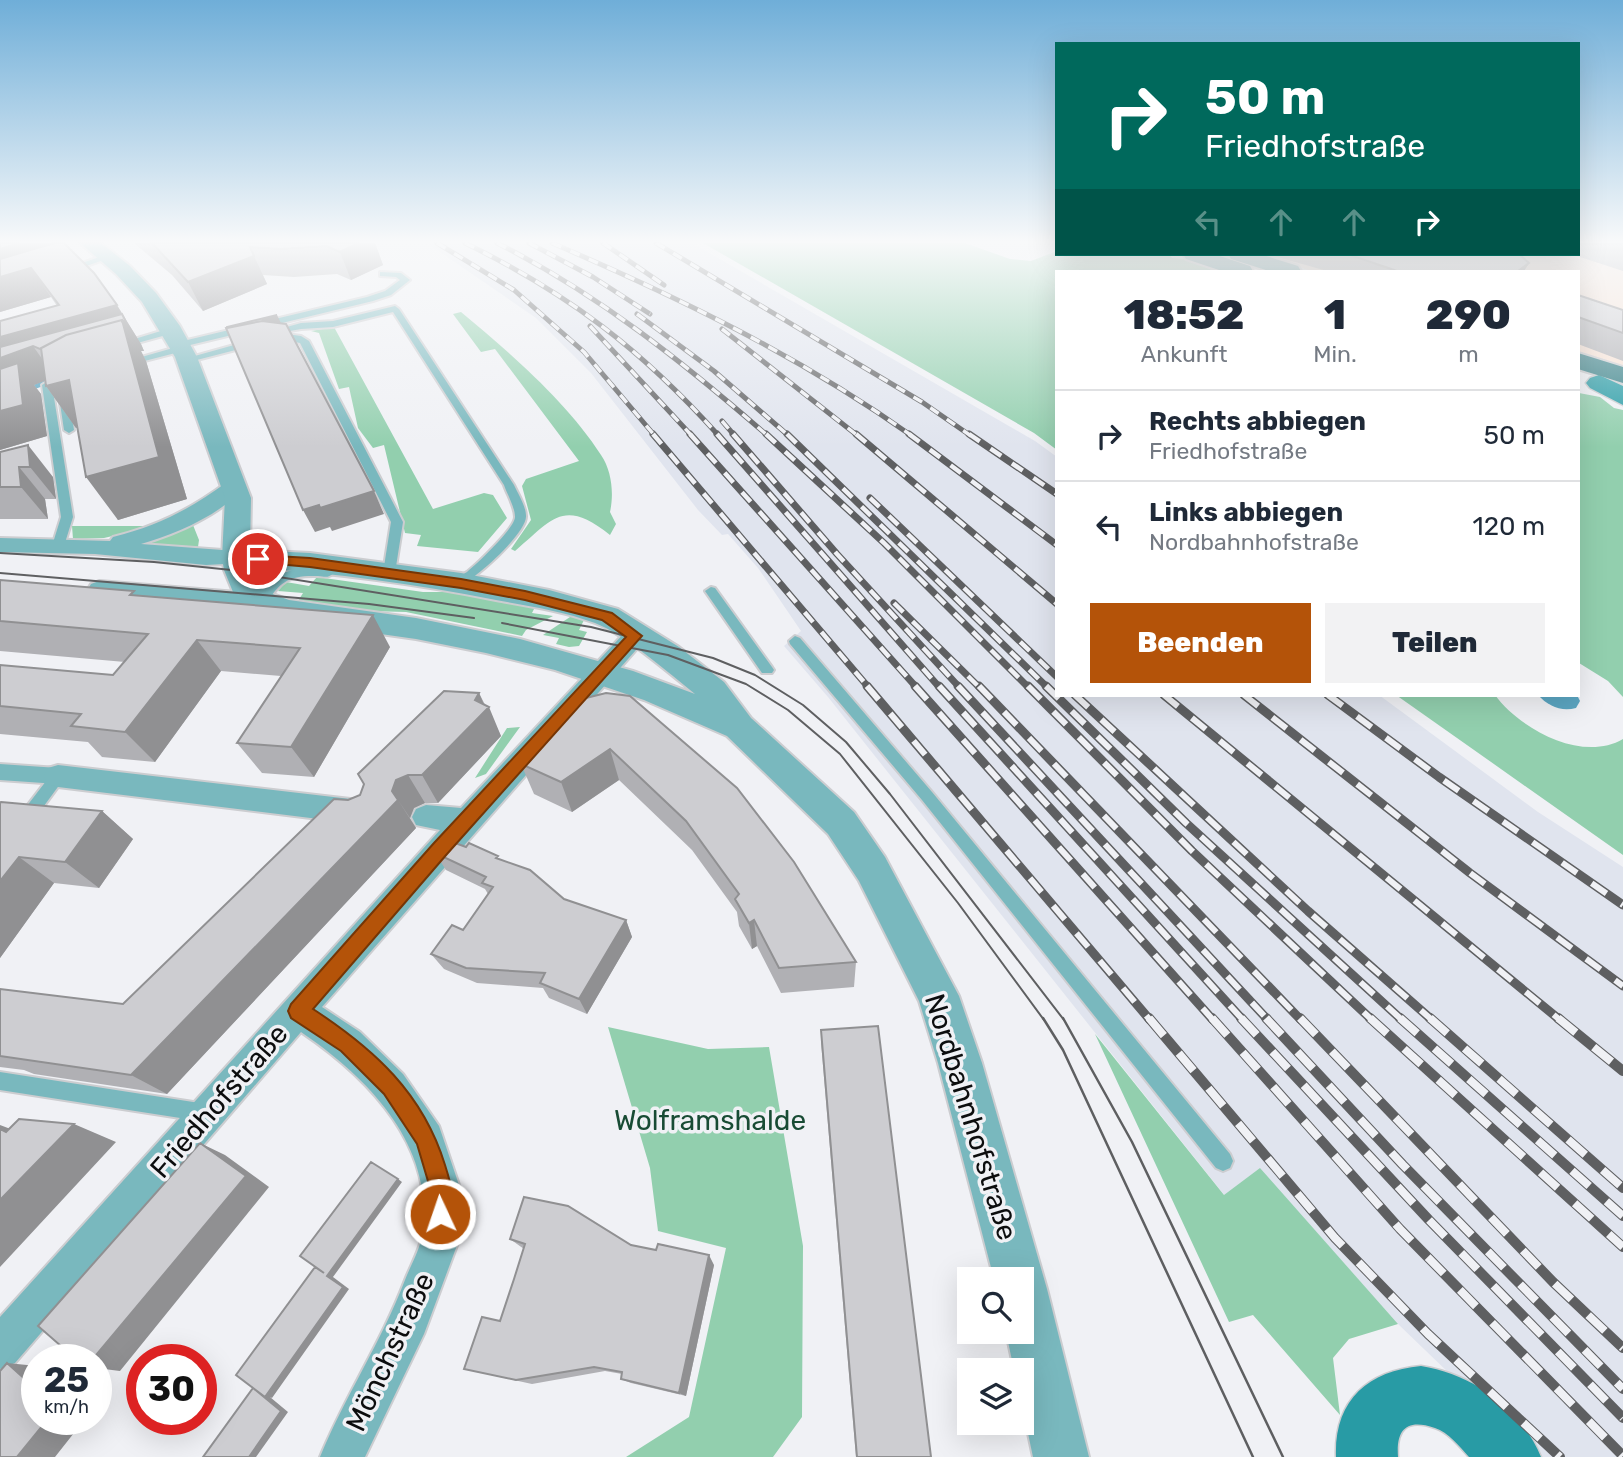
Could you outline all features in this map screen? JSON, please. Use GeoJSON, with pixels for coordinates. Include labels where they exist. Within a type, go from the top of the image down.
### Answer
{"type":"FeatureCollection","features":[{"type":"Feature","properties":{"kind":"main road"},"geometry":{"type":"LineString","coordinates":[[1580,362],[1623,397]]}},
{"type":"Feature","properties":{"kind":"main road"},"geometry":{"type":"LineString","coordinates":[[1367,1457],[1364,1443],[1370,1424],[1382,1405],[1403,1398],[1430,1396],[1452,1404],[1471,1417],[1510,1457]]}},
{"type":"Feature","properties":{"kind":"street"},"geometry":{"type":"LineString","coordinates":[[158,311],[183,347],[236,492],[239,524],[234,545],[236,558],[248,593],[262,602]]}},
{"type":"Feature","properties":{"kind":"street"},"geometry":{"type":"LineString","coordinates":[[95,547],[141,538],[178,525],[236,492]]}},
{"type":"Feature","properties":{"kind":"street"},"geometry":{"type":"LineString","coordinates":[[236,492],[273,550],[285,558],[300,562]]}},
{"type":"Feature","properties":{"kind":"street","name":"Nordbahnhofstraße"},"geometry":{"type":"LineString","coordinates":[[0,545],[95,547],[205,558],[391,562],[461,583],[548,600],[607,616],[668,655],[713,691],[739,727],[795,776],[841,823],[872,869],[937,996],[960,1063],[1017,1267]]}},
{"type":"Feature","properties":{"kind":"street","name":"Nordbahnhofstraße"},"geometry":{"type":"LineString","coordinates":[[71,587],[262,602],[296,611],[465,638],[656,692],[739,727]]}},
{"type":"Feature","properties":{"kind":"street","name":"Friedhofstraße"},"geometry":{"type":"LineString","coordinates":[[0,1348],[468,820],[635,636]]}},
{"type":"Feature","properties":{"kind":"street"},"geometry":{"type":"LineString","coordinates":[[0,772],[58,776],[368,813]]}},
{"type":"Feature","properties":{"kind":"street"},"geometry":{"type":"LineString","coordinates":[[426,817],[468,820]]}},
{"type":"Feature","properties":{"kind":"street","name":"Mönchstraße"},"geometry":{"type":"LineString","coordinates":[[298,1011],[348,1044],[391,1086],[426,1139],[441,1188],[440,1240],[415,1309],[342,1457]]}},
{"type":"Feature","properties":{"kind":"street"},"geometry":{"type":"LineString","coordinates":[[1034,1341],[1061,1457]]}},
{"type":"Feature","properties":{"kind":"lane"},"geometry":{"type":"LineString","coordinates":[[121,364],[323,311]]}},
{"type":"Feature","properties":{"kind":"lane"},"geometry":{"type":"LineString","coordinates":[[273,332],[303,324],[352,320],[387,311]]}},
{"type":"Feature","properties":{"kind":"lane"},"geometry":{"type":"LineString","coordinates":[[262,602],[268,586],[281,577],[297,573],[323,572],[424,587],[461,583],[519,524],[521,515],[509,485],[396,311]]}},
{"type":"Feature","properties":{"kind":"lane"},"geometry":{"type":"LineString","coordinates":[[183,347],[278,336],[304,341],[397,522],[391,562]]}},
{"type":"Feature","properties":{"kind":"lane"},"geometry":{"type":"LineString","coordinates":[[108,348],[183,347],[232,342]]}},
{"type":"Feature","properties":{"kind":"lane"},"geometry":{"type":"LineString","coordinates":[[58,546],[67,517],[50,386],[69,430]]}},
{"type":"Feature","properties":{"kind":"lane"},"geometry":{"type":"LineString","coordinates":[[711,591],[766,670]]}},
{"type":"Feature","properties":{"kind":"lane"},"geometry":{"type":"LineString","coordinates":[[795,641],[927,796],[1223,1161]]}},
{"type":"Feature","properties":{"kind":"lane"},"geometry":{"type":"LineString","coordinates":[[17,830],[58,776]]}},
{"type":"Feature","properties":{"kind":"lane"},"geometry":{"type":"LineString","coordinates":[[0,1082],[208,1113]]}},
{"type":"Feature","properties":{"kind":"shaded area"},"geometry":{"type":"Polygon","coordinates":[[[526,311],[810,311],[1035,441],[1055,456],[1055,697],[1382,697],[1538,812],[1623,867],[1623,1457],[1536,1457],[1398,1324],[1260,1169],[1225,1196],[828,697],[784,646],[801,631],[758,568],[728,534],[722,535],[698,510],[591,373],[526,311]]]}},
{"type":"Feature","properties":{"kind":"shaded area"},"geometry":{"type":"Polygon","coordinates":[[[1580,311],[1623,311],[1623,370],[1580,355],[1580,311]]]}},
{"type":"Feature","properties":{"kind":"green space"},"geometry":{"type":"Polygon","coordinates":[[[821,311],[1055,311],[1055,449],[1034,433],[821,311]]]}},
{"type":"Feature","properties":{"kind":"green space"},"geometry":{"type":"Polygon","coordinates":[[[461,312],[554,397],[601,455],[610,475],[610,512],[616,524],[610,535],[581,517],[569,515],[549,522],[515,551],[511,549],[531,520],[522,486],[526,479],[579,461],[495,349],[481,352],[453,314],[461,312]]]}},
{"type":"Feature","properties":{"kind":"green space"},"geometry":{"type":"Polygon","coordinates":[[[334,327],[433,509],[484,493],[493,495],[507,518],[478,552],[417,546],[421,535],[405,533],[384,445],[373,448],[358,428],[349,387],[339,389],[319,333],[311,331],[334,327]]]}},
{"type":"Feature","properties":{"kind":"green space"},"geometry":{"type":"Polygon","coordinates":[[[1580,393],[1600,397],[1614,408],[1623,410],[1623,697],[1608,681],[1580,664],[1580,393]]]}},
{"type":"Feature","properties":{"kind":"green space"},"geometry":{"type":"Polygon","coordinates":[[[193,525],[199,540],[198,547],[132,544],[193,525]]]}},
{"type":"Feature","properties":{"kind":"green space"},"geometry":{"type":"Polygon","coordinates":[[[72,526],[156,526],[104,538],[73,539],[72,526]]]}},
{"type":"Feature","properties":{"kind":"green space"},"geometry":{"type":"Polygon","coordinates":[[[317,577],[423,592],[461,592],[535,607],[532,613],[553,616],[526,630],[522,636],[406,612],[369,611],[298,601],[303,593],[278,591],[286,582],[309,586],[317,577]]]}},
{"type":"Feature","properties":{"kind":"green space"},"geometry":{"type":"Polygon","coordinates":[[[573,615],[584,620],[579,630],[587,632],[579,646],[556,644],[559,638],[543,635],[573,615]]]}},
{"type":"Feature","properties":{"kind":"green space"},"geometry":{"type":"Polygon","coordinates":[[[1399,697],[1497,697],[1520,720],[1553,739],[1571,745],[1607,745],[1623,739],[1623,855],[1399,697]]]}},
{"type":"Feature","properties":{"kind":"green space"},"geometry":{"type":"Polygon","coordinates":[[[520,727],[486,774],[475,778],[507,728],[520,727]]]}},
{"type":"Feature","properties":{"kind":"green space","name":"Wolframshalde"},"geometry":{"type":"Polygon","coordinates":[[[608,1027],[708,1049],[769,1047],[803,1246],[802,1417],[773,1457],[626,1457],[689,1417],[726,1248],[658,1231],[650,1168],[608,1027]]]}},
{"type":"Feature","properties":{"kind":"green space"},"geometry":{"type":"Polygon","coordinates":[[[1095,1034],[1224,1195],[1260,1168],[1398,1324],[1349,1339],[1333,1358],[1340,1415],[1253,1315],[1229,1322],[1095,1034]]]}},
{"type":"Feature","properties":{"kind":"water"},"geometry":{"type":"Polygon","coordinates":[[[1540,697],[1578,697],[1580,701],[1576,708],[1570,709],[1560,709],[1540,697]]]}},
{"type":"Feature","properties":{"kind":"building"},"geometry":{"type":"Polygon","coordinates":[[[37,311],[95,311],[0,337],[0,321],[37,311]]]}},
{"type":"Feature","properties":{"kind":"building"},"geometry":{"type":"Polygon","coordinates":[[[1580,311],[1623,311],[1623,333],[1580,318],[1580,311]]]}},
{"type":"Feature","properties":{"kind":"building"},"geometry":{"type":"Polygon","coordinates":[[[122,314],[125,320],[66,335],[40,349],[33,346],[0,358],[0,347],[122,314]]]}},
{"type":"Feature","properties":{"kind":"building"},"geometry":{"type":"Polygon","coordinates":[[[277,315],[262,321],[227,328],[227,327],[277,315]]]}},
{"type":"Feature","properties":{"kind":"building"},"geometry":{"type":"Polygon","coordinates":[[[122,320],[159,457],[86,477],[69,380],[46,386],[41,348],[66,335],[122,320]]]}},
{"type":"Feature","properties":{"kind":"building"},"geometry":{"type":"Polygon","coordinates":[[[262,321],[286,324],[374,491],[320,508],[319,505],[303,510],[226,328],[262,321]]]}},
{"type":"Feature","properties":{"kind":"building"},"geometry":{"type":"Polygon","coordinates":[[[18,363],[23,405],[0,411],[0,369],[18,363]]]}},
{"type":"Feature","properties":{"kind":"building"},"geometry":{"type":"Polygon","coordinates":[[[28,445],[30,467],[19,467],[21,487],[0,487],[0,452],[28,445]]]}},
{"type":"Feature","properties":{"kind":"building"},"geometry":{"type":"Polygon","coordinates":[[[0,580],[134,591],[130,595],[373,615],[291,747],[237,743],[300,648],[197,640],[125,732],[71,726],[81,714],[0,706],[0,665],[113,675],[148,634],[0,621],[0,580]]]}},
{"type":"Feature","properties":{"kind":"building"},"geometry":{"type":"Polygon","coordinates":[[[444,691],[479,693],[475,700],[489,707],[422,775],[408,775],[396,780],[392,791],[398,800],[131,1075],[0,1056],[0,989],[123,1004],[334,799],[348,800],[360,795],[364,784],[358,774],[444,691]]]}},
{"type":"Feature","properties":{"kind":"building"},"geometry":{"type":"Polygon","coordinates":[[[606,693],[630,696],[737,788],[794,862],[856,962],[779,968],[754,920],[749,923],[735,899],[739,894],[686,821],[610,749],[561,782],[521,764],[570,708],[586,698],[606,693]]]}},
{"type":"Feature","properties":{"kind":"building"},"geometry":{"type":"Polygon","coordinates":[[[1,802],[102,811],[65,862],[19,857],[0,881],[1,802]]]}},
{"type":"Feature","properties":{"kind":"building"},"geometry":{"type":"Polygon","coordinates":[[[447,840],[466,847],[469,843],[498,856],[496,858],[530,870],[564,899],[626,920],[579,999],[540,983],[545,973],[466,968],[431,954],[452,925],[463,930],[493,887],[482,883],[486,877],[435,853],[447,840]]]}},
{"type":"Feature","properties":{"kind":"building"},"geometry":{"type":"Polygon","coordinates":[[[878,1026],[931,1457],[857,1457],[821,1030],[878,1026]]]}},
{"type":"Feature","properties":{"kind":"building"},"geometry":{"type":"Polygon","coordinates":[[[19,1119],[74,1124],[0,1200],[0,1129],[6,1132],[19,1119]]]}},
{"type":"Feature","properties":{"kind":"building"},"geometry":{"type":"Polygon","coordinates":[[[200,1143],[246,1176],[105,1344],[59,1344],[38,1326],[200,1143]]]}},
{"type":"Feature","properties":{"kind":"building"},"geometry":{"type":"Polygon","coordinates":[[[371,1162],[398,1179],[327,1276],[343,1287],[265,1397],[236,1375],[315,1267],[324,1273],[300,1256],[371,1162]]]}},
{"type":"Feature","properties":{"kind":"building"},"geometry":{"type":"Polygon","coordinates":[[[524,1197],[568,1206],[631,1245],[656,1250],[658,1244],[709,1255],[679,1393],[621,1379],[622,1372],[594,1367],[516,1380],[464,1369],[482,1317],[500,1321],[525,1244],[510,1239],[524,1197]]]}},
{"type":"Feature","properties":{"kind":"building"},"geometry":{"type":"Polygon","coordinates":[[[7,1363],[21,1376],[21,1435],[35,1435],[17,1457],[0,1457],[0,1371],[7,1363]]]}},
{"type":"Feature","properties":{"kind":"building"},"geometry":{"type":"Polygon","coordinates":[[[253,1388],[281,1411],[249,1457],[203,1457],[253,1388]]]}},
{"type":"Feature","properties":{"kind":"waterway"},"geometry":{"type":"LineString","coordinates":[[25,390],[53,380]]}},
{"type":"Feature","properties":{"kind":"tram line"},"geometry":{"type":"LineString","coordinates":[[0,553],[154,562],[241,571],[591,627],[713,658],[755,675],[803,705],[846,742],[890,794],[1064,1020]]}},
{"type":"Feature","properties":{"kind":"tram line"},"geometry":{"type":"LineString","coordinates":[[0,573],[369,604],[474,618]]}},
{"type":"Feature","properties":{"kind":"tram line"},"geometry":{"type":"LineString","coordinates":[[502,623],[668,655],[746,684],[788,710],[840,754],[958,903],[1044,1020]]}},
{"type":"Feature","properties":{"kind":"tram line"},"geometry":{"type":"LineString","coordinates":[[1043,1018],[1063,1050],[1253,1457]]}},
{"type":"Feature","properties":{"kind":"tram line"},"geometry":{"type":"LineString","coordinates":[[1063,1018],[1132,1142],[1283,1457]]}},
{"type":"Feature","properties":{"kind":"railway"},"geometry":{"type":"LineString","coordinates":[[538,311],[584,352],[655,436]]}},
{"type":"Feature","properties":{"kind":"railway"},"geometry":{"type":"LineString","coordinates":[[581,311],[661,376],[719,436]]}},
{"type":"Feature","properties":{"kind":"railway"},"geometry":{"type":"LineString","coordinates":[[610,311],[672,356],[768,436]]}},
{"type":"Feature","properties":{"kind":"railway"},"geometry":{"type":"LineString","coordinates":[[645,311],[650,314]]}},
{"type":"Feature","properties":{"kind":"railway"},"geometry":{"type":"LineString","coordinates":[[699,311],[782,354],[912,436]]}},
{"type":"Feature","properties":{"kind":"railway"},"geometry":{"type":"LineString","coordinates":[[770,311],[922,402],[971,436]]}},
{"type":"Feature","properties":{"kind":"railway"},"geometry":{"type":"LineString","coordinates":[[637,314],[714,371],[789,436]]}},
{"type":"Feature","properties":{"kind":"railway"},"geometry":{"type":"LineString","coordinates":[[590,326],[692,436]]}},
{"type":"Feature","properties":{"kind":"railway"},"geometry":{"type":"LineString","coordinates":[[722,329],[858,436]]}},
{"type":"Feature","properties":{"kind":"railway"},"geometry":{"type":"LineString","coordinates":[[722,421],[735,436]]}},
{"type":"Feature","properties":{"kind":"railway"},"geometry":{"type":"LineString","coordinates":[[653,434],[869,688]]}},
{"type":"Feature","properties":{"kind":"railway"},"geometry":{"type":"LineString","coordinates":[[690,434],[917,688]]}},
{"type":"Feature","properties":{"kind":"railway"},"geometry":{"type":"LineString","coordinates":[[717,434],[940,688]]}},
{"type":"Feature","properties":{"kind":"railway"},"geometry":{"type":"LineString","coordinates":[[733,434],[837,554],[960,688]]}},
{"type":"Feature","properties":{"kind":"railway"},"geometry":{"type":"LineString","coordinates":[[766,434],[884,543],[1029,688]]}},
{"type":"Feature","properties":{"kind":"railway"},"geometry":{"type":"LineString","coordinates":[[787,434],[1048,688]]}},
{"type":"Feature","properties":{"kind":"railway"},"geometry":{"type":"LineString","coordinates":[[856,434],[1055,602]]}},
{"type":"Feature","properties":{"kind":"railway"},"geometry":{"type":"LineString","coordinates":[[909,434],[1055,544]]}},
{"type":"Feature","properties":{"kind":"railway"},"geometry":{"type":"LineString","coordinates":[[969,434],[1055,493]]}},
{"type":"Feature","properties":{"kind":"railway"},"geometry":{"type":"LineString","coordinates":[[870,498],[1055,675]]}},
{"type":"Feature","properties":{"kind":"railway"},"geometry":{"type":"LineString","coordinates":[[894,603],[980,688]]}},
{"type":"Feature","properties":{"kind":"railway"},"geometry":{"type":"LineString","coordinates":[[867,686],[1150,1020]]}},
{"type":"Feature","properties":{"kind":"railway"},"geometry":{"type":"LineString","coordinates":[[915,686],[1213,1020]]}},
{"type":"Feature","properties":{"kind":"railway"},"geometry":{"type":"LineString","coordinates":[[939,686],[1243,1020]]}},
{"type":"Feature","properties":{"kind":"railway"},"geometry":{"type":"LineString","coordinates":[[958,686],[1268,1020]]}},
{"type":"Feature","properties":{"kind":"railway"},"geometry":{"type":"LineString","coordinates":[[979,686],[1301,1020]]}},
{"type":"Feature","properties":{"kind":"railway"},"geometry":{"type":"LineString","coordinates":[[1028,686],[1192,851],[1372,1020]]}},
{"type":"Feature","properties":{"kind":"railway"},"geometry":{"type":"LineString","coordinates":[[1046,686],[1055,695]]}},
{"type":"Feature","properties":{"kind":"railway"},"geometry":{"type":"LineString","coordinates":[[1057,697],[1186,823],[1402,1020]]}},
{"type":"Feature","properties":{"kind":"railway"},"geometry":{"type":"LineString","coordinates":[[1077,697],[1308,911],[1432,1020]]}},
{"type":"Feature","properties":{"kind":"railway"},"geometry":{"type":"LineString","coordinates":[[1166,697],[1560,1020]]}},
{"type":"Feature","properties":{"kind":"railway"},"geometry":{"type":"LineString","coordinates":[[1247,697],[1470,873],[1623,986]]}},
{"type":"Feature","properties":{"kind":"railway"},"geometry":{"type":"LineString","coordinates":[[1331,697],[1439,777],[1623,905]]}},
{"type":"Feature","properties":{"kind":"railway"},"geometry":{"type":"LineString","coordinates":[[1149,1018],[1335,1238],[1428,1334],[1560,1457]]}},
{"type":"Feature","properties":{"kind":"railway"},"geometry":{"type":"LineString","coordinates":[[1212,1018],[1400,1229],[1623,1456]]}},
{"type":"Feature","properties":{"kind":"railway"},"geometry":{"type":"LineString","coordinates":[[1241,1018],[1429,1220],[1623,1418]]}},
{"type":"Feature","properties":{"kind":"railway"},"geometry":{"type":"LineString","coordinates":[[1266,1018],[1403,1165],[1623,1389]]}},
{"type":"Feature","properties":{"kind":"railway"},"geometry":{"type":"LineString","coordinates":[[1300,1018],[1553,1282],[1623,1348]]}},
{"type":"Feature","properties":{"kind":"railway"},"geometry":{"type":"LineString","coordinates":[[1370,1018],[1623,1247]]}},
{"type":"Feature","properties":{"kind":"railway"},"geometry":{"type":"LineString","coordinates":[[1400,1018],[1623,1216]]}},
{"type":"Feature","properties":{"kind":"railway"},"geometry":{"type":"LineString","coordinates":[[1430,1018],[1623,1188]]}},
{"type":"Feature","properties":{"kind":"railway"},"geometry":{"type":"LineString","coordinates":[[1558,1018],[1623,1071]]}},
{"type":"Feature","properties":{"kind":"route"},"geometry":{"type":"LineString","coordinates":[[258,559],[310,562],[461,583],[525,595],[607,616],[635,636],[298,1011],[348,1044],[391,1086],[426,1139],[441,1188],[440,1214]]}}]}
